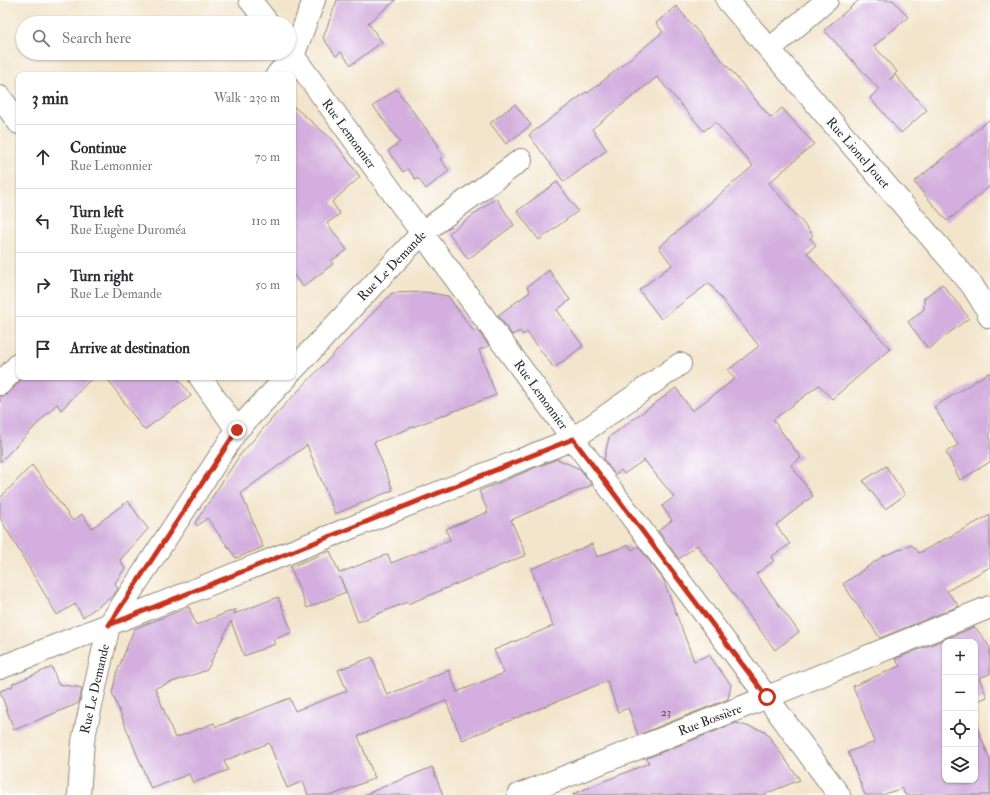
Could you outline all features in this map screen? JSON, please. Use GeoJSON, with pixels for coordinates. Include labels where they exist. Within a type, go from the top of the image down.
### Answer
{"type":"FeatureCollection","features":[{"type":"Feature","properties":{"kind":"street"},"geometry":{"type":"LineString","coordinates":[[250,0],[263,16]]}},
{"type":"Feature","properties":{"kind":"street"},"geometry":{"type":"LineString","coordinates":[[296,41],[314,0]]}},
{"type":"Feature","properties":{"kind":"street","name":"Rue Lionel Jouet"},"geometry":{"type":"LineString","coordinates":[[727,0],[972,285],[989,310]]}},
{"type":"Feature","properties":{"kind":"street"},"geometry":{"type":"LineString","coordinates":[[770,49],[827,0]]}},
{"type":"Feature","properties":{"kind":"street"},"geometry":{"type":"LineString","coordinates":[[279,72],[287,60]]}},
{"type":"Feature","properties":{"kind":"street","name":"Rue Lemonnier"},"geometry":{"type":"LineString","coordinates":[[296,60],[573,439],[839,795]]}},
{"type":"Feature","properties":{"kind":"street"},"geometry":{"type":"LineString","coordinates":[[0,97],[16,119]]}},
{"type":"Feature","properties":{"kind":"street","name":"Rue Le Demande"},"geometry":{"type":"LineString","coordinates":[[296,367],[422,234],[521,160]]}},
{"type":"Feature","properties":{"kind":"street"},"geometry":{"type":"LineString","coordinates":[[0,668],[573,439],[680,364]]}},
{"type":"Feature","properties":{"kind":"street"},"geometry":{"type":"LineString","coordinates":[[0,384],[16,367]]}},
{"type":"Feature","properties":{"kind":"street"},"geometry":{"type":"LineString","coordinates":[[202,380],[237,430]]}},
{"type":"Feature","properties":{"kind":"street","name":"Rue Le Demande"},"geometry":{"type":"LineString","coordinates":[[79,795],[83,741],[109,625],[237,430],[284,380]]}},
{"type":"Feature","properties":{"kind":"street","name":"Rue Bossière"},"geometry":{"type":"LineString","coordinates":[[519,795],[990,607]]}},
{"type":"Feature","properties":{"kind":"building"},"geometry":{"type":"Polygon","coordinates":[[[337,0],[396,0],[368,23],[382,42],[351,65],[341,52],[336,56],[323,38],[337,0]]]}},
{"type":"Feature","properties":{"kind":"building"},"geometry":{"type":"Polygon","coordinates":[[[859,0],[893,0],[908,17],[874,46],[897,72],[889,80],[895,75],[927,110],[901,133],[870,98],[879,89],[824,30],[859,0]]]}},
{"type":"Feature","properties":{"kind":"building"},"geometry":{"type":"Polygon","coordinates":[[[676,6],[771,118],[782,108],[814,144],[769,183],[813,235],[810,238],[816,245],[807,253],[890,349],[832,399],[819,385],[773,420],[801,458],[791,465],[813,496],[776,525],[790,544],[771,557],[774,561],[756,574],[799,632],[775,650],[697,545],[679,559],[658,531],[672,520],[662,506],[674,497],[644,460],[624,474],[621,470],[615,475],[604,460],[609,437],[676,388],[692,411],[735,379],[728,370],[759,346],[709,283],[661,319],[639,290],[672,265],[659,247],[753,166],[715,122],[704,131],[657,77],[592,129],[607,150],[564,182],[529,135],[586,92],[588,93],[663,32],[656,23],[676,6]]]}},
{"type":"Feature","properties":{"kind":"building"},"geometry":{"type":"Polygon","coordinates":[[[396,89],[439,146],[437,147],[443,156],[440,159],[449,171],[426,189],[418,178],[416,180],[408,169],[403,172],[388,151],[400,142],[373,106],[396,89]]]}},
{"type":"Feature","properties":{"kind":"building"},"geometry":{"type":"Polygon","coordinates":[[[515,104],[531,125],[506,144],[490,123],[515,104]]]}},
{"type":"Feature","properties":{"kind":"building"},"geometry":{"type":"Polygon","coordinates":[[[296,109],[333,140],[360,177],[332,202],[340,214],[327,223],[347,250],[331,261],[333,264],[303,287],[296,278],[296,109]]]}},
{"type":"Feature","properties":{"kind":"building"},"geometry":{"type":"Polygon","coordinates":[[[990,119],[990,186],[947,221],[914,182],[990,119]]]}},
{"type":"Feature","properties":{"kind":"building"},"geometry":{"type":"Polygon","coordinates":[[[557,182],[578,211],[539,240],[517,211],[557,182]]]}},
{"type":"Feature","properties":{"kind":"building"},"geometry":{"type":"Polygon","coordinates":[[[496,198],[514,225],[468,259],[449,233],[496,198]]]}},
{"type":"Feature","properties":{"kind":"building"},"geometry":{"type":"Polygon","coordinates":[[[549,270],[570,300],[557,310],[583,346],[554,368],[527,332],[523,335],[520,331],[512,335],[498,315],[530,292],[527,287],[549,270]]]}},
{"type":"Feature","properties":{"kind":"building"},"geometry":{"type":"Polygon","coordinates":[[[942,284],[969,318],[928,349],[908,322],[924,309],[924,298],[942,284]]]}},
{"type":"Feature","properties":{"kind":"building"},"geometry":{"type":"Polygon","coordinates":[[[425,292],[448,296],[474,332],[478,330],[489,346],[479,350],[496,395],[374,442],[393,490],[335,514],[307,445],[241,493],[263,547],[236,558],[207,518],[197,526],[195,523],[240,455],[277,413],[392,293],[425,292]]]}},
{"type":"Feature","properties":{"kind":"building"},"geometry":{"type":"Polygon","coordinates":[[[990,372],[990,462],[960,480],[946,452],[958,445],[934,407],[990,372]]]}},
{"type":"Feature","properties":{"kind":"building"},"geometry":{"type":"Polygon","coordinates":[[[21,380],[90,380],[61,410],[57,404],[0,462],[0,396],[4,396],[9,393],[21,380]]]}},
{"type":"Feature","properties":{"kind":"building"},"geometry":{"type":"Polygon","coordinates":[[[108,380],[179,380],[191,396],[144,430],[108,380]]]}},
{"type":"Feature","properties":{"kind":"building"},"geometry":{"type":"Polygon","coordinates":[[[557,459],[580,469],[592,485],[511,520],[526,555],[408,604],[407,602],[358,622],[346,592],[307,608],[290,567],[330,551],[339,573],[388,554],[391,563],[450,540],[446,529],[488,512],[479,491],[557,459]]]}},
{"type":"Feature","properties":{"kind":"building"},"geometry":{"type":"Polygon","coordinates":[[[32,465],[73,521],[82,514],[92,528],[128,501],[148,529],[120,560],[125,568],[115,583],[118,589],[113,596],[83,617],[75,604],[57,615],[0,518],[0,498],[32,465]]]}},
{"type":"Feature","properties":{"kind":"building"},"geometry":{"type":"Polygon","coordinates":[[[886,466],[905,495],[885,509],[863,481],[886,466]]]}},
{"type":"Feature","properties":{"kind":"building"},"geometry":{"type":"Polygon","coordinates":[[[990,515],[990,567],[947,591],[959,606],[880,638],[843,584],[883,556],[912,545],[919,553],[990,515]]]}},
{"type":"Feature","properties":{"kind":"building"},"geometry":{"type":"Polygon","coordinates":[[[592,544],[597,557],[628,545],[632,550],[638,546],[663,579],[694,661],[709,655],[731,685],[728,699],[638,735],[628,708],[618,712],[607,681],[462,740],[446,701],[358,736],[375,778],[333,795],[308,795],[303,781],[287,788],[269,743],[224,761],[228,770],[193,783],[189,774],[151,789],[112,693],[117,672],[134,629],[189,607],[196,625],[236,609],[234,614],[278,597],[292,632],[273,640],[275,644],[244,656],[231,621],[207,670],[155,688],[175,738],[214,723],[216,727],[290,698],[295,711],[347,691],[338,670],[372,657],[387,695],[449,670],[457,692],[504,673],[494,650],[553,626],[531,569],[592,544]]]}},
{"type":"Feature","properties":{"kind":"building"},"geometry":{"type":"Polygon","coordinates":[[[975,627],[990,647],[990,674],[979,678],[987,697],[978,701],[978,639],[945,639],[975,627]]]}},
{"type":"Feature","properties":{"kind":"building"},"geometry":{"type":"Polygon","coordinates":[[[942,640],[942,783],[978,783],[978,730],[990,760],[990,795],[905,795],[902,788],[882,795],[865,795],[848,752],[875,742],[853,686],[900,666],[895,659],[942,640]]]}},
{"type":"Feature","properties":{"kind":"building"},"geometry":{"type":"Polygon","coordinates":[[[52,667],[58,684],[82,688],[79,703],[14,730],[0,691],[13,686],[12,684],[52,667]]]}},
{"type":"Feature","properties":{"kind":"building"},"geometry":{"type":"Polygon","coordinates":[[[736,723],[765,731],[800,780],[762,795],[573,795],[649,763],[647,758],[736,723]]]}},
{"type":"Feature","properties":{"kind":"building"},"geometry":{"type":"Polygon","coordinates":[[[432,767],[443,795],[366,795],[366,794],[432,767]]]}},
{"type":"Feature","properties":{"kind":"route"},"geometry":{"type":"LineString","coordinates":[[237,430],[109,625],[573,439],[767,697]]}}]}
